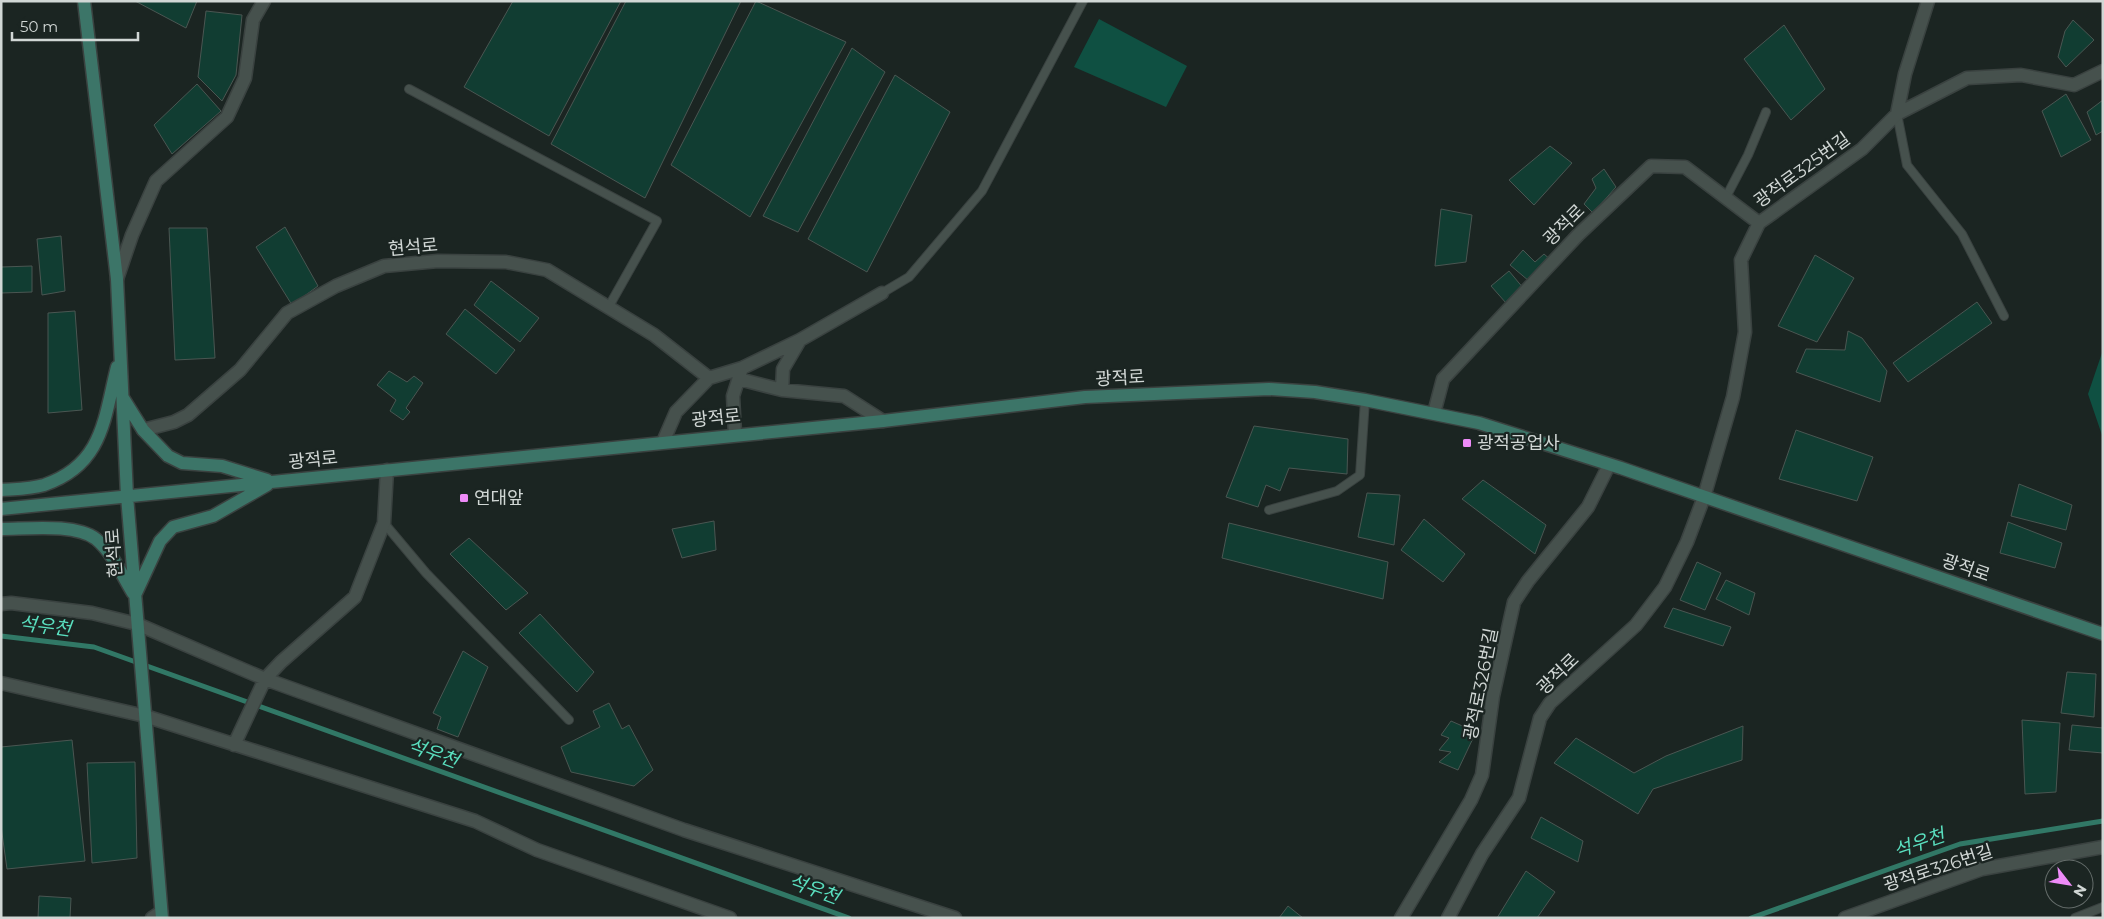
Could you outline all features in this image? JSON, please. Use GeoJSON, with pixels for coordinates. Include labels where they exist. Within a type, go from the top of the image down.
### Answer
{"type":"FeatureCollection","features":[{"type":"Feature","properties":{"kind":"main road","name":"현석로"},"geometry":{"type":"LineString","coordinates":[[84,1],[117,279],[127,496],[145,711]]}},
{"type":"Feature","properties":{"kind":"main road"},"geometry":{"type":"LineString","coordinates":[[1,490],[43,486],[71,472],[88,456],[100,438],[120,352]]}},
{"type":"Feature","properties":{"kind":"main road","name":"광적로"},"geometry":{"type":"LineString","coordinates":[[1,509],[735,434],[883,421],[1085,397],[1259,390],[1315,392],[1479,423],[1700,495],[2103,634]]}},
{"type":"Feature","properties":{"kind":"main road"},"geometry":{"type":"LineString","coordinates":[[122,397],[143,430],[168,456],[182,463],[222,466],[272,482]]}},
{"type":"Feature","properties":{"kind":"main road"},"geometry":{"type":"LineString","coordinates":[[134,595],[160,541],[173,528],[213,516],[272,482]]}},
{"type":"Feature","properties":{"kind":"main road"},"geometry":{"type":"LineString","coordinates":[[1,529],[80,530],[95,539],[108,552],[134,595]]}},
{"type":"Feature","properties":{"kind":"main road"},"geometry":{"type":"LineString","coordinates":[[145,711],[158,916]]}},
{"type":"Feature","properties":{"kind":"street"},"geometry":{"type":"LineString","coordinates":[[117,279],[132,235],[156,181],[226,117],[245,78],[253,20],[264,1]]}},
{"type":"Feature","properties":{"kind":"street"},"geometry":{"type":"LineString","coordinates":[[1897,114],[1905,74],[1928,1]]}},
{"type":"Feature","properties":{"kind":"street","name":"광적로325번길"},"geometry":{"type":"LineString","coordinates":[[1700,495],[1733,397],[1745,332],[1740,260],[1759,223],[1862,150],[1897,114],[1966,78],[2021,75],[2074,85],[2103,71]]}},
{"type":"Feature","properties":{"kind":"street","name":"광적로"},"geometry":{"type":"LineString","coordinates":[[1434,413],[1443,379],[1578,235],[1651,166],[1686,167],[1759,223]]}},
{"type":"Feature","properties":{"kind":"street","name":"현석로"},"geometry":{"type":"LineString","coordinates":[[143,430],[174,422],[188,415],[240,370],[287,313],[336,286],[384,266],[438,261],[506,262],[547,270],[654,335],[709,378]]}},
{"type":"Feature","properties":{"kind":"street"},"geometry":{"type":"LineString","coordinates":[[663,442],[676,412],[709,378],[741,373],[882,292]]}},
{"type":"Feature","properties":{"kind":"street"},"geometry":{"type":"LineString","coordinates":[[782,390],[783,369],[800,340]]}},
{"type":"Feature","properties":{"kind":"street"},"geometry":{"type":"LineString","coordinates":[[741,373],[782,390],[844,396],[883,421]]}},
{"type":"Feature","properties":{"kind":"street"},"geometry":{"type":"LineString","coordinates":[[735,434],[733,396],[741,373]]}},
{"type":"Feature","properties":{"kind":"street","name":"광적로326번길"},"geometry":{"type":"LineString","coordinates":[[1402,918],[1471,800],[1482,775],[1493,696],[1514,602],[1528,581],[1588,507],[1615,467]]}},
{"type":"Feature","properties":{"kind":"street"},"geometry":{"type":"LineString","coordinates":[[234,745],[265,679],[281,662],[355,597],[384,523],[387,470]]}},
{"type":"Feature","properties":{"kind":"street","name":"광적로"},"geometry":{"type":"LineString","coordinates":[[1448,918],[1482,854],[1519,798],[1540,718],[1550,703],[1636,625],[1665,587],[1687,542],[1700,495]]}},
{"type":"Feature","properties":{"kind":"street"},"geometry":{"type":"LineString","coordinates":[[1,604],[11,603],[92,613],[137,624],[265,679],[684,830],[955,918]]}},
{"type":"Feature","properties":{"kind":"street"},"geometry":{"type":"LineString","coordinates":[[1,683],[145,711],[234,745],[475,821],[537,850],[730,918]]}},
{"type":"Feature","properties":{"kind":"street","name":"광적로326번길"},"geometry":{"type":"LineString","coordinates":[[1845,918],[1982,869],[2103,847]]}},
{"type":"Feature","properties":{"kind":"lane"},"geometry":{"type":"LineString","coordinates":[[882,292],[909,277],[982,191],[1083,1]]}},
{"type":"Feature","properties":{"kind":"lane"},"geometry":{"type":"LineString","coordinates":[[409,88],[657,222],[608,308]]}},
{"type":"Feature","properties":{"kind":"lane"},"geometry":{"type":"LineString","coordinates":[[1725,198],[1748,155],[1766,112]]}},
{"type":"Feature","properties":{"kind":"lane"},"geometry":{"type":"LineString","coordinates":[[1897,114],[1907,165],[1962,234],[2004,316]]}},
{"type":"Feature","properties":{"kind":"lane"},"geometry":{"type":"LineString","coordinates":[[1269,510],[1337,491],[1360,475],[1365,400]]}},
{"type":"Feature","properties":{"kind":"lane"},"geometry":{"type":"LineString","coordinates":[[384,523],[426,573],[569,720]]}},
{"type":"Feature","properties":{"kind":"lane"},"geometry":{"type":"LineString","coordinates":[[2075,918],[2103,907]]}},
{"type":"Feature","properties":{"kind":"green space"},"geometry":{"type":"Polygon","coordinates":[[[1099,19],[1187,66],[1166,107],[1074,67],[1099,19]]]}},
{"type":"Feature","properties":{"kind":"green space"},"geometry":{"type":"Polygon","coordinates":[[[2103,350],[2103,438],[2088,394],[2103,350]]]}},
{"type":"Feature","properties":{"kind":"building"},"geometry":{"type":"Polygon","coordinates":[[[135,1],[197,1],[186,28],[135,1]]]}},
{"type":"Feature","properties":{"kind":"building"},"geometry":{"type":"Polygon","coordinates":[[[513,1],[621,1],[549,136],[464,87],[513,1]]]}},
{"type":"Feature","properties":{"kind":"building"},"geometry":{"type":"Polygon","coordinates":[[[626,1],[741,1],[645,198],[551,144],[626,1]]]}},
{"type":"Feature","properties":{"kind":"building"},"geometry":{"type":"Polygon","coordinates":[[[756,1],[846,42],[750,217],[671,165],[756,1]]]}},
{"type":"Feature","properties":{"kind":"building"},"geometry":{"type":"Polygon","coordinates":[[[206,11],[242,15],[236,75],[222,101],[198,77],[206,11]]]}},
{"type":"Feature","properties":{"kind":"building"},"geometry":{"type":"Polygon","coordinates":[[[2073,20],[2094,40],[2066,67],[2058,57],[2065,31],[2073,20]]]}},
{"type":"Feature","properties":{"kind":"building"},"geometry":{"type":"Polygon","coordinates":[[[1784,25],[1825,89],[1791,120],[1744,59],[1784,25]]]}},
{"type":"Feature","properties":{"kind":"building"},"geometry":{"type":"Polygon","coordinates":[[[852,48],[885,72],[798,232],[763,216],[852,48]]]}},
{"type":"Feature","properties":{"kind":"building"},"geometry":{"type":"Polygon","coordinates":[[[895,75],[950,112],[867,272],[808,239],[895,75]]]}},
{"type":"Feature","properties":{"kind":"building"},"geometry":{"type":"Polygon","coordinates":[[[197,84],[221,111],[172,154],[154,125],[197,84]]]}},
{"type":"Feature","properties":{"kind":"building"},"geometry":{"type":"Polygon","coordinates":[[[2066,94],[2091,140],[2061,157],[2042,111],[2066,94]]]}},
{"type":"Feature","properties":{"kind":"building"},"geometry":{"type":"Polygon","coordinates":[[[2103,100],[2103,131],[2096,135],[2087,112],[2103,100]]]}},
{"type":"Feature","properties":{"kind":"building"},"geometry":{"type":"Polygon","coordinates":[[[1550,146],[1572,163],[1534,205],[1509,180],[1550,146]]]}},
{"type":"Feature","properties":{"kind":"building"},"geometry":{"type":"Polygon","coordinates":[[[1604,169],[1616,187],[1593,213],[1584,204],[1596,188],[1592,179],[1604,169]]]}},
{"type":"Feature","properties":{"kind":"building"},"geometry":{"type":"Polygon","coordinates":[[[1441,209],[1472,215],[1466,262],[1435,266],[1441,209]]]}},
{"type":"Feature","properties":{"kind":"building"},"geometry":{"type":"Polygon","coordinates":[[[285,227],[318,286],[292,305],[256,247],[285,227]]]}},
{"type":"Feature","properties":{"kind":"building"},"geometry":{"type":"Polygon","coordinates":[[[169,228],[207,228],[215,358],[175,360],[169,228]]]}},
{"type":"Feature","properties":{"kind":"building"},"geometry":{"type":"Polygon","coordinates":[[[61,236],[65,291],[42,295],[37,239],[61,236]]]}},
{"type":"Feature","properties":{"kind":"building"},"geometry":{"type":"Polygon","coordinates":[[[1523,250],[1535,262],[1544,254],[1551,260],[1529,281],[1510,265],[1523,250]]]}},
{"type":"Feature","properties":{"kind":"building"},"geometry":{"type":"Polygon","coordinates":[[[1815,255],[1854,278],[1817,342],[1778,326],[1815,255]]]}},
{"type":"Feature","properties":{"kind":"building"},"geometry":{"type":"Polygon","coordinates":[[[32,266],[32,292],[1,293],[1,267],[32,266]]]}},
{"type":"Feature","properties":{"kind":"building"},"geometry":{"type":"Polygon","coordinates":[[[1509,271],[1524,289],[1506,303],[1491,286],[1509,271]]]}},
{"type":"Feature","properties":{"kind":"building"},"geometry":{"type":"Polygon","coordinates":[[[491,281],[539,318],[520,342],[474,305],[491,281]]]}},
{"type":"Feature","properties":{"kind":"building"},"geometry":{"type":"Polygon","coordinates":[[[1977,302],[1992,323],[1908,382],[1893,363],[1977,302]]]}},
{"type":"Feature","properties":{"kind":"building"},"geometry":{"type":"Polygon","coordinates":[[[465,309],[515,350],[496,374],[446,334],[465,309]]]}},
{"type":"Feature","properties":{"kind":"building"},"geometry":{"type":"Polygon","coordinates":[[[75,311],[82,410],[48,413],[48,313],[75,311]]]}},
{"type":"Feature","properties":{"kind":"building"},"geometry":{"type":"Polygon","coordinates":[[[1848,331],[1862,338],[1887,371],[1880,402],[1796,372],[1806,349],[1845,350],[1848,331]]]}},
{"type":"Feature","properties":{"kind":"building"},"geometry":{"type":"Polygon","coordinates":[[[389,371],[407,382],[414,376],[423,383],[406,408],[410,412],[403,420],[390,411],[396,400],[377,385],[389,371]]]}},
{"type":"Feature","properties":{"kind":"building"},"geometry":{"type":"Polygon","coordinates":[[[1254,426],[1348,439],[1347,474],[1289,468],[1280,491],[1266,485],[1258,507],[1226,497],[1254,426]]]}},
{"type":"Feature","properties":{"kind":"building"},"geometry":{"type":"Polygon","coordinates":[[[1796,430],[1873,457],[1857,501],[1779,479],[1796,430]]]}},
{"type":"Feature","properties":{"kind":"building"},"geometry":{"type":"Polygon","coordinates":[[[1483,480],[1546,525],[1535,554],[1462,499],[1483,480]]]}},
{"type":"Feature","properties":{"kind":"building"},"geometry":{"type":"Polygon","coordinates":[[[2019,484],[2072,505],[2066,530],[2011,516],[2019,484]]]}},
{"type":"Feature","properties":{"kind":"building"},"geometry":{"type":"Polygon","coordinates":[[[1367,493],[1400,495],[1394,545],[1358,537],[1367,493]]]}},
{"type":"Feature","properties":{"kind":"building"},"geometry":{"type":"Polygon","coordinates":[[[1424,519],[1465,554],[1443,582],[1401,550],[1424,519]]]}},
{"type":"Feature","properties":{"kind":"building"},"geometry":{"type":"Polygon","coordinates":[[[714,521],[716,550],[682,558],[672,529],[714,521]]]}},
{"type":"Feature","properties":{"kind":"building"},"geometry":{"type":"Polygon","coordinates":[[[2008,522],[2062,543],[2055,568],[2000,553],[2008,522]]]}},
{"type":"Feature","properties":{"kind":"building"},"geometry":{"type":"Polygon","coordinates":[[[1229,523],[1388,562],[1383,599],[1222,558],[1229,523]]]}},
{"type":"Feature","properties":{"kind":"building"},"geometry":{"type":"Polygon","coordinates":[[[469,538],[528,593],[506,610],[450,554],[469,538]]]}},
{"type":"Feature","properties":{"kind":"building"},"geometry":{"type":"Polygon","coordinates":[[[1697,562],[1721,573],[1705,610],[1680,600],[1697,562]]]}},
{"type":"Feature","properties":{"kind":"building"},"geometry":{"type":"Polygon","coordinates":[[[1726,580],[1755,593],[1749,615],[1716,599],[1726,580]]]}},
{"type":"Feature","properties":{"kind":"building"},"geometry":{"type":"Polygon","coordinates":[[[1673,608],[1731,627],[1723,646],[1664,627],[1673,608]]]}},
{"type":"Feature","properties":{"kind":"building"},"geometry":{"type":"Polygon","coordinates":[[[540,614],[594,672],[577,692],[519,633],[540,614]]]}},
{"type":"Feature","properties":{"kind":"building"},"geometry":{"type":"Polygon","coordinates":[[[463,651],[488,667],[458,737],[437,729],[441,717],[433,713],[463,651]]]}},
{"type":"Feature","properties":{"kind":"building"},"geometry":{"type":"Polygon","coordinates":[[[2067,672],[2096,674],[2094,717],[2061,713],[2067,672]]]}},
{"type":"Feature","properties":{"kind":"building"},"geometry":{"type":"Polygon","coordinates":[[[609,703],[622,729],[629,725],[653,770],[634,786],[571,772],[561,747],[600,727],[593,711],[609,703]]]}},
{"type":"Feature","properties":{"kind":"building"},"geometry":{"type":"Polygon","coordinates":[[[2022,720],[2060,723],[2056,792],[2025,794],[2022,720]]]}},
{"type":"Feature","properties":{"kind":"building"},"geometry":{"type":"Polygon","coordinates":[[[1451,721],[1476,732],[1458,770],[1439,762],[1451,752],[1439,750],[1449,738],[1441,735],[1451,721]]]}},
{"type":"Feature","properties":{"kind":"building"},"geometry":{"type":"Polygon","coordinates":[[[2072,725],[2103,728],[2103,753],[2069,750],[2072,725]]]}},
{"type":"Feature","properties":{"kind":"building"},"geometry":{"type":"Polygon","coordinates":[[[1743,726],[1742,760],[1653,789],[1638,814],[1554,763],[1576,738],[1634,773],[1666,756],[1743,726]]]}},
{"type":"Feature","properties":{"kind":"building"},"geometry":{"type":"Polygon","coordinates":[[[72,740],[85,861],[7,869],[1,826],[1,747],[72,740]]]}},
{"type":"Feature","properties":{"kind":"building"},"geometry":{"type":"Polygon","coordinates":[[[135,762],[137,858],[92,863],[87,763],[135,762]]]}},
{"type":"Feature","properties":{"kind":"building"},"geometry":{"type":"Polygon","coordinates":[[[1541,817],[1583,841],[1578,862],[1531,838],[1541,817]]]}},
{"type":"Feature","properties":{"kind":"building"},"geometry":{"type":"Polygon","coordinates":[[[1526,871],[1555,892],[1537,918],[1497,918],[1526,871]]]}},
{"type":"Feature","properties":{"kind":"building"},"geometry":{"type":"Polygon","coordinates":[[[39,896],[71,898],[70,918],[38,918],[39,896]]]}},
{"type":"Feature","properties":{"kind":"building"},"geometry":{"type":"Polygon","coordinates":[[[1288,906],[1303,918],[1279,918],[1288,906]]]}},
{"type":"Feature","properties":{"kind":"waterway","name":"석우천"},"geometry":{"type":"LineString","coordinates":[[1,636],[94,647],[849,918]]}},
{"type":"Feature","properties":{"kind":"waterway","name":"석우천"},"geometry":{"type":"LineString","coordinates":[[1751,918],[1960,844],[2103,821]]}},
{"type":"Feature","properties":{"kind":"place","name":"광적공업사"},"geometry":{"type":"Point","coordinates":[1467,443]}},
{"type":"Feature","properties":{"kind":"place","name":"연대앞"},"geometry":{"type":"Point","coordinates":[464,498]}}]}
